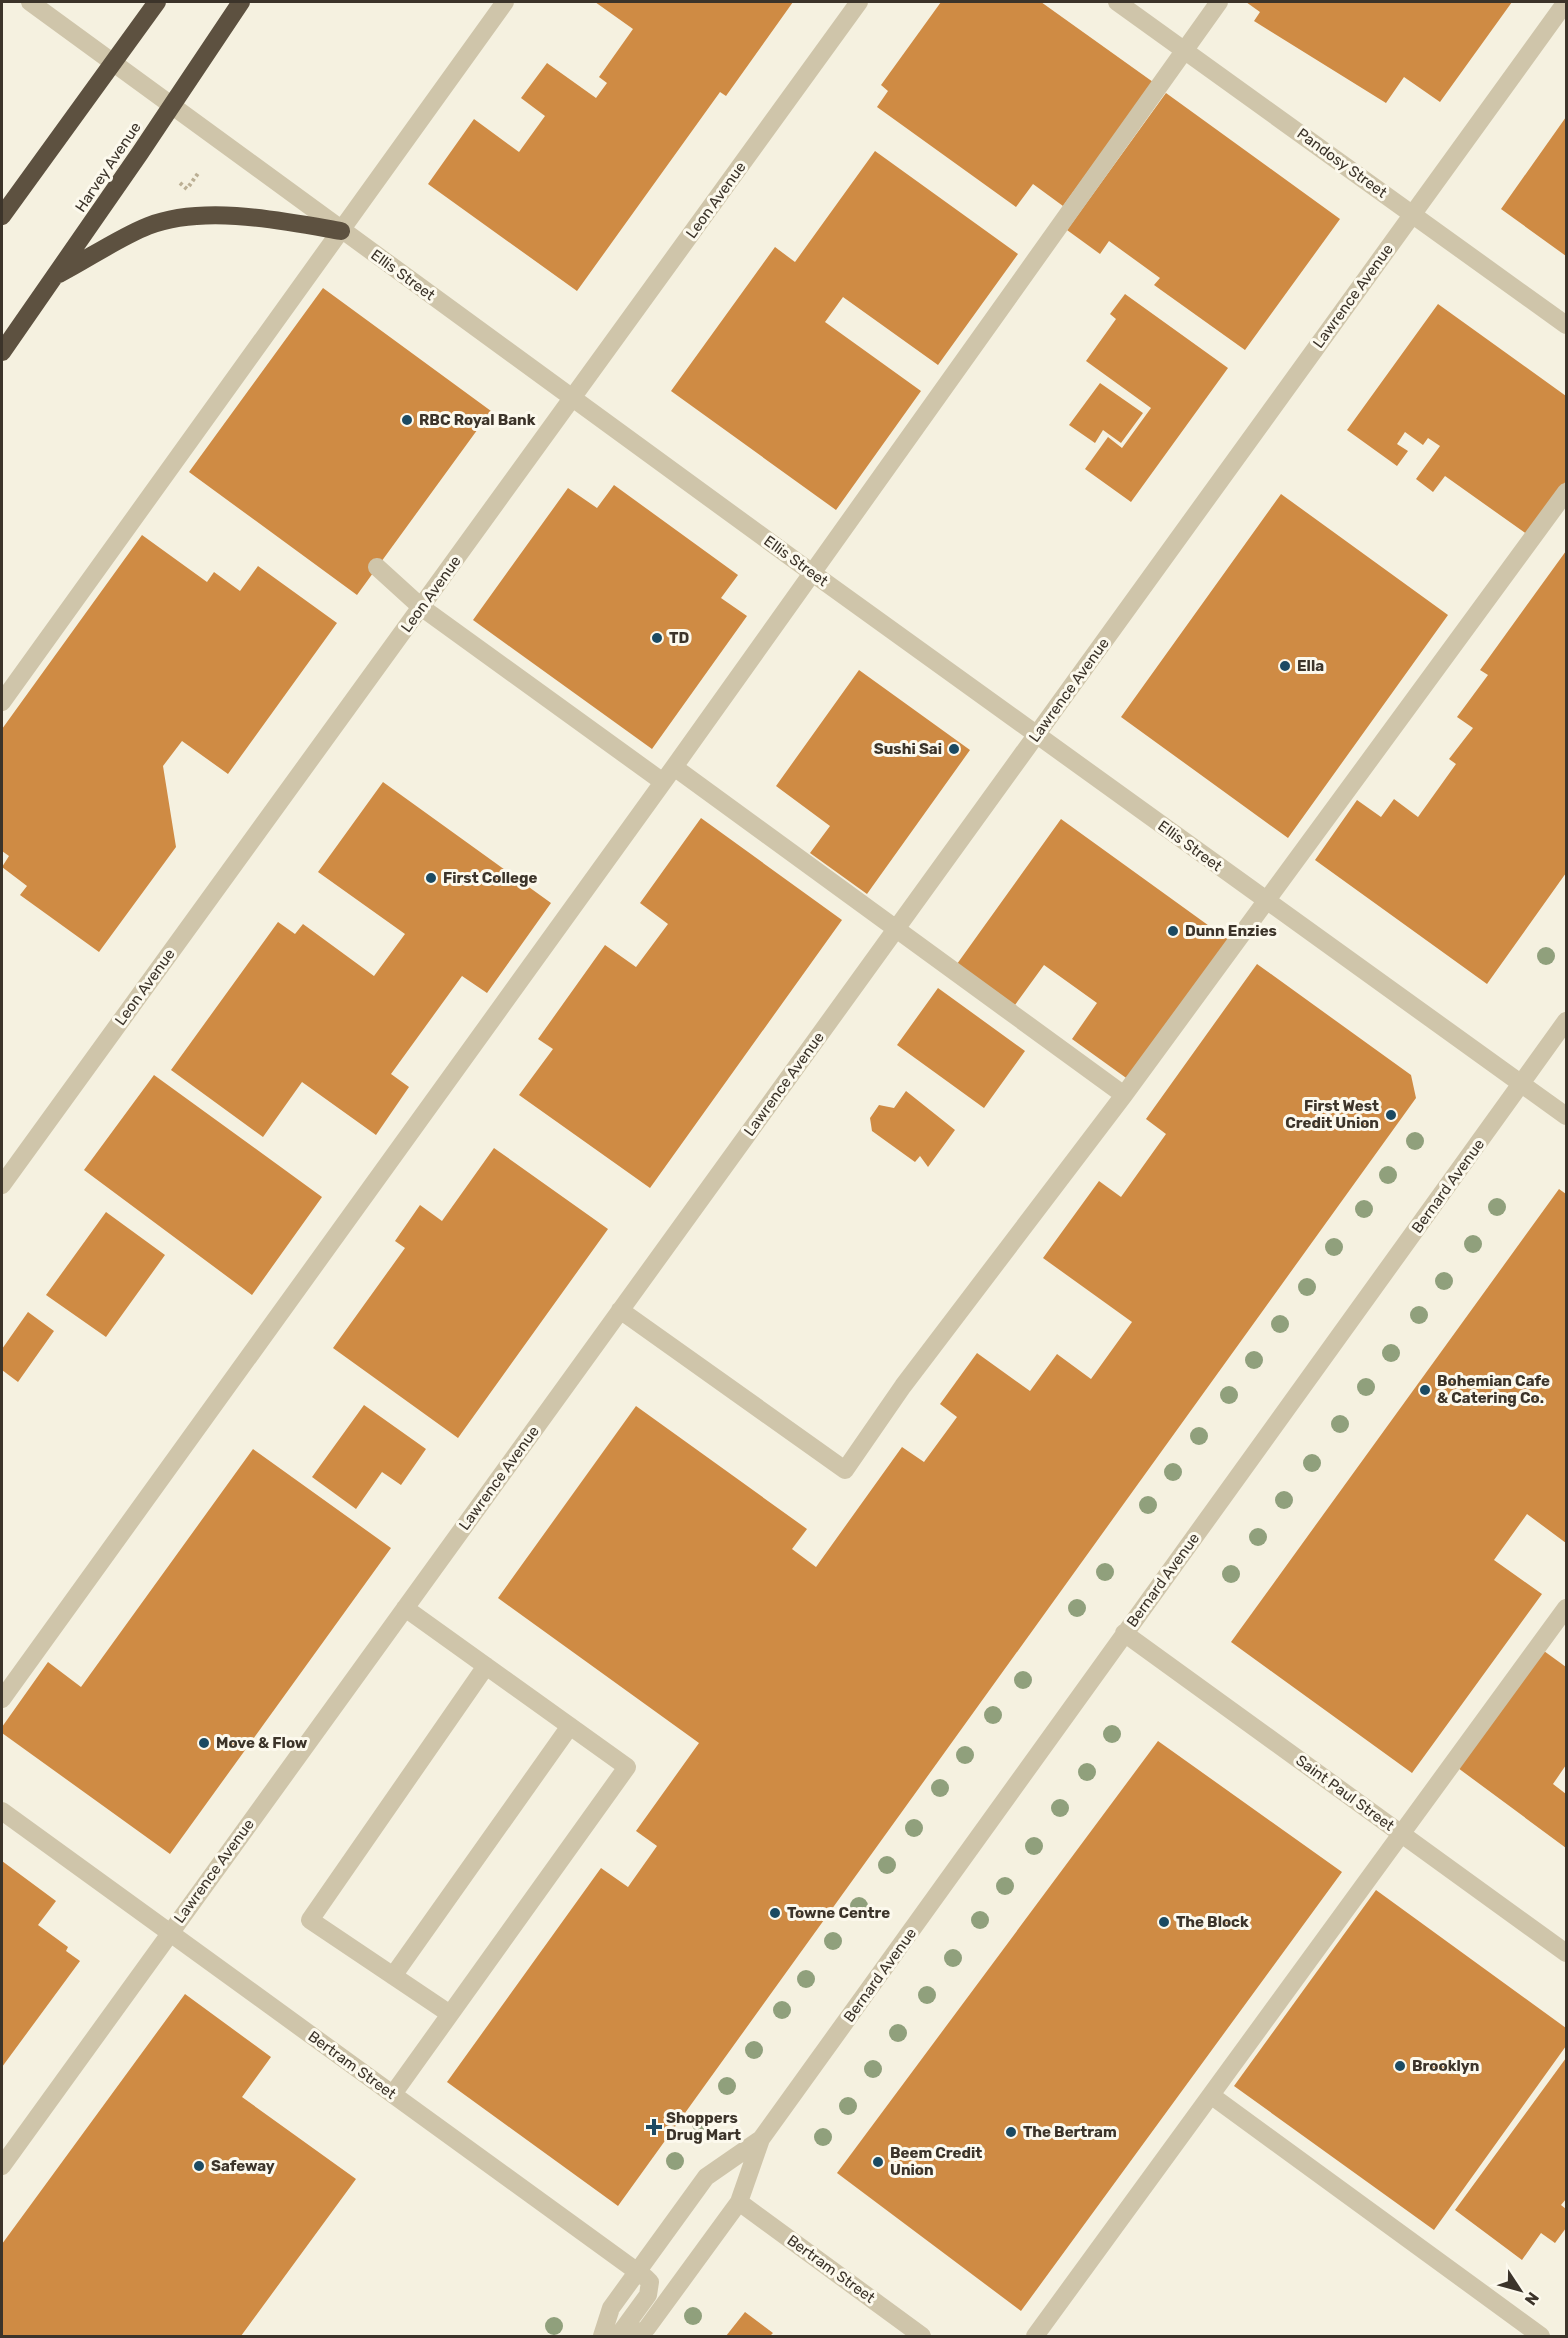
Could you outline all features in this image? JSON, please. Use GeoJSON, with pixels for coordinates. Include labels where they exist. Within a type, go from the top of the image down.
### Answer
{"type":"FeatureCollection","features":[{"type":"Feature","properties":{"kind":"highway"},"geometry":{"type":"LineString","coordinates":[[2,216],[157,2]]}},
{"type":"Feature","properties":{"kind":"highway","name":"Harvey Avenue"},"geometry":{"type":"LineString","coordinates":[[2,352],[242,2]]}},
{"type":"Feature","properties":{"kind":"highway"},"geometry":{"type":"LineString","coordinates":[[55,277],[149,226],[194,217],[253,216],[341,231]]}},
{"type":"Feature","properties":{"kind":"street","name":"Ellis Street"},"geometry":{"type":"LineString","coordinates":[[30,2],[811,572],[1566,1116]]}},
{"type":"Feature","properties":{"kind":"street"},"geometry":{"type":"LineString","coordinates":[[5,690],[201,440],[341,231],[505,2]]}},
{"type":"Feature","properties":{"kind":"street","name":"Leon Avenue"},"geometry":{"type":"LineString","coordinates":[[2,1185],[859,2]]}},
{"type":"Feature","properties":{"kind":"street","name":"Pandosy Street"},"geometry":{"type":"LineString","coordinates":[[1118,2],[1566,325]]}},
{"type":"Feature","properties":{"kind":"street"},"geometry":{"type":"LineString","coordinates":[[2,1699],[668,774],[1219,2]]}},
{"type":"Feature","properties":{"kind":"street","name":"Lawrence Avenue"},"geometry":{"type":"LineString","coordinates":[[2,2166],[1566,2]]}},
{"type":"Feature","properties":{"kind":"street"},"geometry":{"type":"LineString","coordinates":[[620,1310],[845,1470],[903,1386],[1124,1095],[1566,492]]}},
{"type":"Feature","properties":{"kind":"street"},"geometry":{"type":"LineString","coordinates":[[377,567],[421,607],[896,929],[1124,1095]]}},
{"type":"Feature","properties":{"kind":"street","name":"Bernard Avenue"},"geometry":{"type":"LineString","coordinates":[[636,2337],[647,2328],[739,2202],[761,2139],[1566,1021]]}},
{"type":"Feature","properties":{"kind":"street"},"geometry":{"type":"LineString","coordinates":[[393,2094],[627,1767],[405,1608]]}},
{"type":"Feature","properties":{"kind":"street"},"geometry":{"type":"LineString","coordinates":[[1035,2337],[1566,1608]]}},
{"type":"Feature","properties":{"kind":"street","name":"Saint Paul Street"},"geometry":{"type":"LineString","coordinates":[[1124,1633],[1566,1953]]}},
{"type":"Feature","properties":{"kind":"street"},"geometry":{"type":"LineString","coordinates":[[450,2014],[310,1920],[486,1666]]}},
{"type":"Feature","properties":{"kind":"street"},"geometry":{"type":"LineString","coordinates":[[393,1976],[570,1726]]}},
{"type":"Feature","properties":{"kind":"street","name":"Bertram Street"},"geometry":{"type":"LineString","coordinates":[[2,1811],[650,2282],[648,2295],[618,2337]]}},
{"type":"Feature","properties":{"kind":"street"},"geometry":{"type":"LineString","coordinates":[[1212,2096],[1541,2337]]}},
{"type":"Feature","properties":{"kind":"street","name":"Bernard Avenue"},"geometry":{"type":"LineString","coordinates":[[602,2337],[610,2308],[706,2177],[761,2139]]}},
{"type":"Feature","properties":{"kind":"street","name":"Bertram Street"},"geometry":{"type":"LineString","coordinates":[[739,2202],[922,2337]]}},
{"type":"Feature","properties":{"kind":"path"},"geometry":{"type":"LineString","coordinates":[[189,195],[188,189],[199,172]]}},
{"type":"Feature","properties":{"kind":"building"},"geometry":{"type":"Polygon","coordinates":[[[595,2],[793,2],[726,96],[720,92],[577,291],[428,184],[474,119],[519,152],[545,116],[521,98],[547,63],[596,98],[607,83],[599,77],[633,29],[595,2]]]}},
{"type":"Feature","properties":{"kind":"building"},"geometry":{"type":"Polygon","coordinates":[[[941,2],[1041,2],[1153,82],[1063,206],[1033,184],[1016,207],[877,107],[888,91],[881,85],[941,2]]]}},
{"type":"Feature","properties":{"kind":"building"},"geometry":{"type":"Polygon","coordinates":[[[1246,2],[1512,2],[1440,102],[1404,77],[1386,103],[1254,21],[1260,12],[1246,2]]]}},
{"type":"Feature","properties":{"kind":"building"},"geometry":{"type":"Polygon","coordinates":[[[1166,93],[1340,219],[1245,350],[1154,285],[1160,278],[1109,241],[1100,254],[1067,230],[1166,93]]]}},
{"type":"Feature","properties":{"kind":"building"},"geometry":{"type":"Polygon","coordinates":[[[1566,117],[1566,256],[1501,209],[1566,117]]]}},
{"type":"Feature","properties":{"kind":"building"},"geometry":{"type":"Polygon","coordinates":[[[875,151],[1018,254],[938,365],[843,297],[825,322],[921,391],[836,510],[671,391],[775,247],[795,262],[875,151]]]}},
{"type":"Feature","properties":{"kind":"building"},"geometry":{"type":"Polygon","coordinates":[[[323,288],[491,411],[357,595],[189,472],[323,288]]]}},
{"type":"Feature","properties":{"kind":"building"},"geometry":{"type":"Polygon","coordinates":[[[1125,294],[1228,368],[1131,502],[1085,469],[1108,437],[1122,448],[1151,408],[1086,361],[1116,319],[1110,314],[1125,294]]]}},
{"type":"Feature","properties":{"kind":"building"},"geometry":{"type":"Polygon","coordinates":[[[1438,304],[1566,396],[1566,481],[1528,535],[1445,476],[1433,492],[1416,479],[1440,446],[1428,438],[1423,445],[1405,432],[1397,444],[1408,451],[1397,466],[1347,430],[1438,304]]]}},
{"type":"Feature","properties":{"kind":"building"},"geometry":{"type":"Polygon","coordinates":[[[1100,383],[1143,413],[1121,443],[1103,430],[1095,443],[1069,425],[1100,383]]]}},
{"type":"Feature","properties":{"kind":"building"},"geometry":{"type":"Polygon","coordinates":[[[614,485],[738,575],[721,598],[747,616],[652,749],[473,620],[568,488],[597,508],[614,485]]]}},
{"type":"Feature","properties":{"kind":"building","name":"Ella"},"geometry":{"type":"Polygon","coordinates":[[[1281,494],[1448,615],[1288,838],[1121,717],[1281,494]]]}},
{"type":"Feature","properties":{"kind":"building"},"geometry":{"type":"Polygon","coordinates":[[[142,535],[207,582],[214,572],[240,591],[258,566],[337,623],[228,774],[182,741],[163,766],[176,847],[99,952],[20,895],[27,886],[2,867],[9,856],[2,851],[2,729],[142,535]]]}},
{"type":"Feature","properties":{"kind":"building"},"geometry":{"type":"Polygon","coordinates":[[[1566,551],[1566,873],[1487,984],[1315,860],[1357,800],[1381,817],[1394,799],[1418,817],[1456,764],[1449,759],[1473,728],[1457,717],[1488,675],[1480,670],[1566,551]]]}},
{"type":"Feature","properties":{"kind":"building"},"geometry":{"type":"Polygon","coordinates":[[[859,670],[970,750],[867,894],[810,853],[830,826],[776,786],[859,670]]]}},
{"type":"Feature","properties":{"kind":"building"},"geometry":{"type":"Polygon","coordinates":[[[383,782],[551,903],[487,993],[462,976],[391,1074],[409,1087],[376,1135],[302,1082],[263,1137],[171,1070],[278,922],[295,934],[303,924],[374,976],[405,934],[318,872],[383,782]]]}},
{"type":"Feature","properties":{"kind":"building"},"geometry":{"type":"Polygon","coordinates":[[[701,818],[842,920],[650,1188],[519,1095],[553,1049],[538,1039],[605,945],[636,967],[668,924],[640,903],[701,818]]]}},
{"type":"Feature","properties":{"kind":"building"},"geometry":{"type":"Polygon","coordinates":[[[1061,819],[1230,941],[1129,1080],[1072,1039],[1097,1003],[1044,965],[1015,1005],[957,964],[1061,819]]]}},
{"type":"Feature","properties":{"kind":"building"},"geometry":{"type":"Polygon","coordinates":[[[1257,964],[1411,1075],[1416,1098],[618,2206],[447,2082],[601,1868],[628,1887],[657,1846],[636,1831],[699,1743],[498,1598],[636,1406],[807,1529],[792,1549],[816,1567],[902,1447],[924,1462],[957,1417],[940,1404],[977,1353],[1030,1391],[1057,1354],[1091,1379],[1132,1322],[1043,1258],[1099,1181],[1121,1197],[1166,1134],[1146,1119],[1257,964]]]}},
{"type":"Feature","properties":{"kind":"building"},"geometry":{"type":"Polygon","coordinates":[[[938,988],[1025,1051],[984,1108],[897,1045],[938,988]]]}},
{"type":"Feature","properties":{"kind":"building"},"geometry":{"type":"Polygon","coordinates":[[[154,1075],[322,1197],[252,1295],[84,1170],[154,1075]]]}},
{"type":"Feature","properties":{"kind":"building"},"geometry":{"type":"Polygon","coordinates":[[[906,1091],[955,1130],[928,1167],[920,1156],[915,1162],[872,1131],[870,1118],[879,1105],[894,1108],[906,1091]]]}},
{"type":"Feature","properties":{"kind":"building"},"geometry":{"type":"Polygon","coordinates":[[[494,1148],[608,1229],[458,1438],[333,1348],[405,1248],[395,1241],[420,1205],[442,1221],[494,1148]]]}},
{"type":"Feature","properties":{"kind":"building"},"geometry":{"type":"Polygon","coordinates":[[[1559,1189],[1566,1194],[1566,1543],[1527,1514],[1494,1560],[1542,1594],[1412,1773],[1231,1642],[1559,1189]]]}},
{"type":"Feature","properties":{"kind":"building"},"geometry":{"type":"Polygon","coordinates":[[[106,1212],[165,1255],[106,1337],[46,1295],[106,1212]]]}},
{"type":"Feature","properties":{"kind":"building"},"geometry":{"type":"Polygon","coordinates":[[[28,1312],[54,1331],[18,1382],[2,1370],[2,1349],[28,1312]]]}},
{"type":"Feature","properties":{"kind":"building"},"geometry":{"type":"Polygon","coordinates":[[[364,1405],[426,1449],[401,1485],[382,1472],[356,1509],[312,1477],[364,1405]]]}},
{"type":"Feature","properties":{"kind":"building"},"geometry":{"type":"Polygon","coordinates":[[[253,1449],[391,1548],[170,1854],[2,1733],[2,1727],[48,1662],[81,1687],[253,1449]]]}},
{"type":"Feature","properties":{"kind":"building"},"geometry":{"type":"Polygon","coordinates":[[[1544,1651],[1566,1667],[1566,1765],[1553,1784],[1566,1794],[1566,1848],[1458,1768],[1544,1651]]]}},
{"type":"Feature","properties":{"kind":"building"},"geometry":{"type":"Polygon","coordinates":[[[1158,1741],[1342,1872],[1021,2311],[837,2173],[1158,1741]]]}},
{"type":"Feature","properties":{"kind":"building"},"geometry":{"type":"Polygon","coordinates":[[[2,1861],[56,1901],[38,1925],[68,1947],[66,1951],[80,1961],[2,2067],[2,1861]]]}},
{"type":"Feature","properties":{"kind":"building","name":"Brooklyn"},"geometry":{"type":"Polygon","coordinates":[[[1376,1890],[1566,2028],[1566,2046],[1434,2230],[1234,2086],[1376,1890]]]}},
{"type":"Feature","properties":{"kind":"building","name":"Safeway"},"geometry":{"type":"Polygon","coordinates":[[[185,1994],[271,2057],[242,2097],[356,2179],[241,2336],[2,2336],[2,2244],[185,1994]]]}},
{"type":"Feature","properties":{"kind":"building"},"geometry":{"type":"Polygon","coordinates":[[[1566,2058],[1566,2199],[1561,2205],[1566,2209],[1566,2228],[1555,2243],[1541,2233],[1522,2260],[1455,2210],[1566,2058]]]}},
{"type":"Feature","properties":{"kind":"building"},"geometry":{"type":"Polygon","coordinates":[[[745,2312],[773,2333],[770,2336],[726,2336],[745,2312]]]}},
{"type":"Feature","properties":{"kind":"place","name":"RBC Royal Bank"},"geometry":{"type":"Point","coordinates":[407,420]}},
{"type":"Feature","properties":{"kind":"place","name":"TD"},"geometry":{"type":"Point","coordinates":[657,638]}},
{"type":"Feature","properties":{"kind":"place","name":"Ella"},"geometry":{"type":"Point","coordinates":[1285,666]}},
{"type":"Feature","properties":{"kind":"place","name":"Sushi Sai"},"geometry":{"type":"Point","coordinates":[954,749]}},
{"type":"Feature","properties":{"kind":"place","name":"First College"},"geometry":{"type":"Point","coordinates":[431,878]}},
{"type":"Feature","properties":{"kind":"place","name":"Dunn Enzies"},"geometry":{"type":"Point","coordinates":[1173,931]}},
{"type":"Feature","properties":{"kind":"place","name":"First West Credit Union"},"geometry":{"type":"Point","coordinates":[1391,1115]}},
{"type":"Feature","properties":{"kind":"place","name":"Bohemian Cafe & Catering Co."},"geometry":{"type":"Point","coordinates":[1425,1390]}},
{"type":"Feature","properties":{"kind":"place","name":"Move & Flow"},"geometry":{"type":"Point","coordinates":[204,1743]}},
{"type":"Feature","properties":{"kind":"place","name":"Towne Centre"},"geometry":{"type":"Point","coordinates":[775,1913]}},
{"type":"Feature","properties":{"kind":"place","name":"The Block"},"geometry":{"type":"Point","coordinates":[1164,1922]}},
{"type":"Feature","properties":{"kind":"place","name":"Brooklyn"},"geometry":{"type":"Point","coordinates":[1400,2066]}},
{"type":"Feature","properties":{"kind":"place","name":"Shoppers Drug Mart"},"geometry":{"type":"Point","coordinates":[654,2127]}},
{"type":"Feature","properties":{"kind":"place","name":"The Bertram"},"geometry":{"type":"Point","coordinates":[1011,2132]}},
{"type":"Feature","properties":{"kind":"place","name":"Beem Credit Union"},"geometry":{"type":"Point","coordinates":[878,2162]}},
{"type":"Feature","properties":{"kind":"place","name":"Safeway"},"geometry":{"type":"Point","coordinates":[199,2166]}}]}
